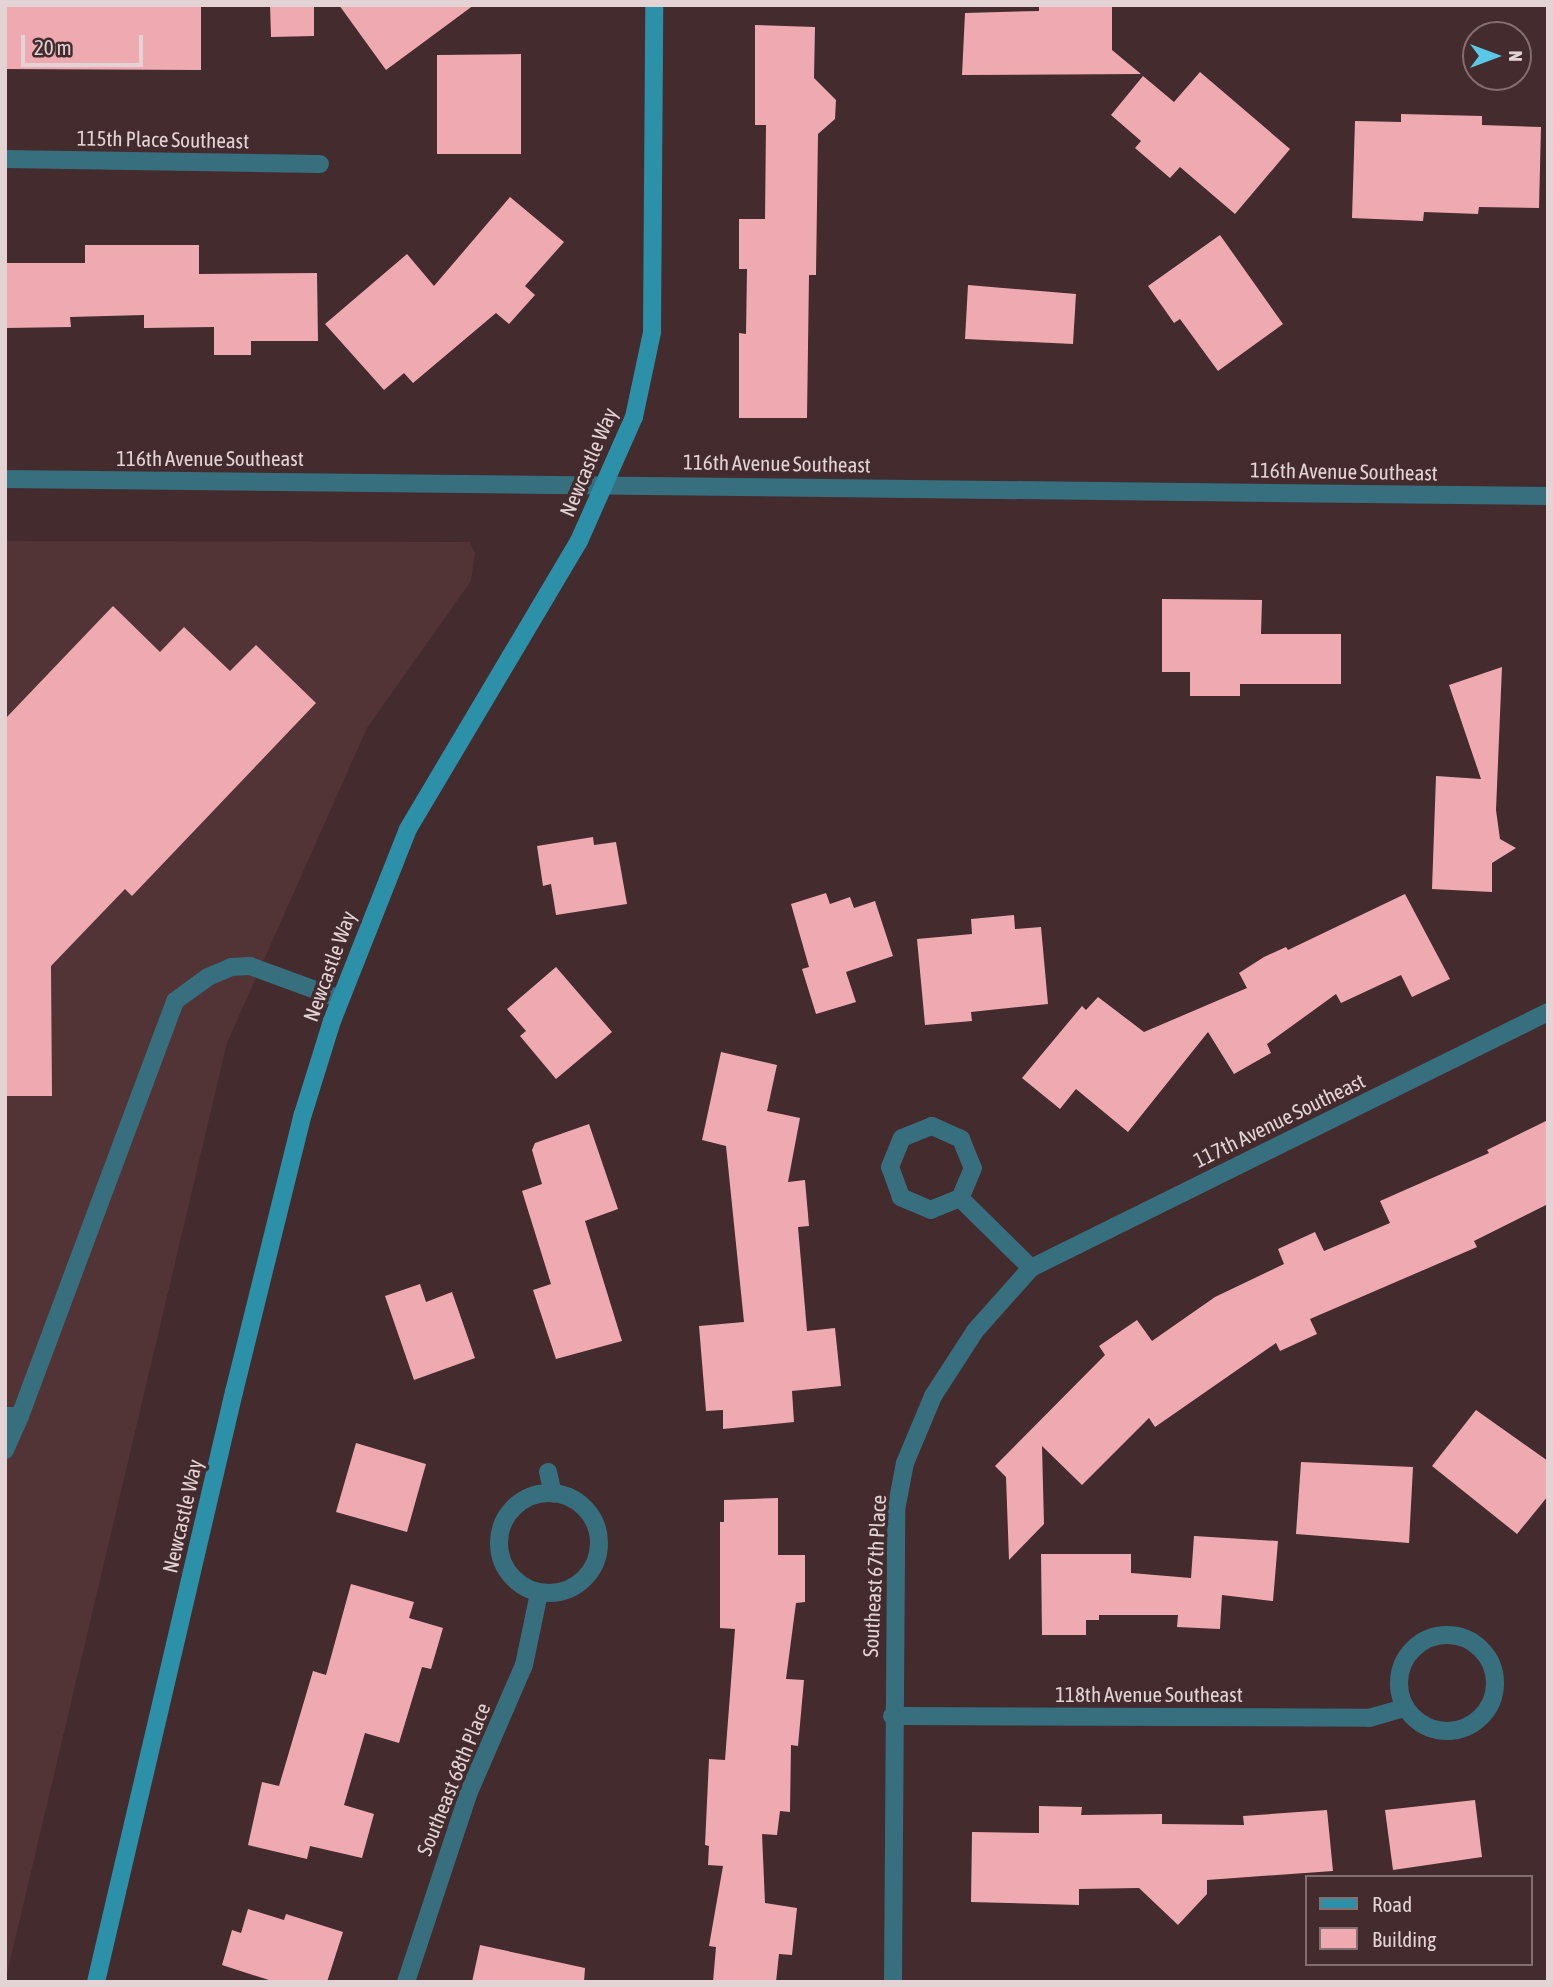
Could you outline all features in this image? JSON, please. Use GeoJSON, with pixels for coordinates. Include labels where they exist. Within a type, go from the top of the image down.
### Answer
{"type":"FeatureCollection","features":[{"type":"Feature","properties":{"kind":"main road","name":"Newcastle Way"},"geometry":{"type":"LineString","coordinates":[[96,1982],[299,1127],[340,999],[408,829],[573,552],[608,483],[634,417],[652,332],[654,5]]}},
{"type":"Feature","properties":{"kind":"street","name":"115th Place Southeast"},"geometry":{"type":"LineString","coordinates":[[5,159],[320,164]]}},
{"type":"Feature","properties":{"kind":"street","name":"116th Avenue Southeast"},"geometry":{"type":"LineString","coordinates":[[5,479],[608,483],[1548,496]]}},
{"type":"Feature","properties":{"kind":"street"},"geometry":{"type":"LineString","coordinates":[[5,1450],[12,1416],[175,1001],[208,977],[231,967],[250,966],[340,999]]}},
{"type":"Feature","properties":{"kind":"street","name":"117th Avenue Southeast"},"geometry":{"type":"LineString","coordinates":[[1031,1268],[1548,1012]]}},
{"type":"Feature","properties":{"kind":"street"},"geometry":{"type":"LineString","coordinates":[[932,1126],[961,1139],[973,1168],[960,1198],[930,1210],[901,1197],[890,1167],[902,1138],[932,1126]]}},
{"type":"Feature","properties":{"kind":"street"},"geometry":{"type":"LineString","coordinates":[[960,1198],[1031,1268]]}},
{"type":"Feature","properties":{"kind":"street","name":"Southeast 67th Place"},"geometry":{"type":"LineString","coordinates":[[893,1982],[892,1716],[896,1510],[905,1463],[933,1396],[975,1331],[1031,1268]]}},
{"type":"Feature","properties":{"kind":"street"},"geometry":{"type":"LineString","coordinates":[[548,1472],[553,1493]]}},
{"type":"Feature","properties":{"kind":"street"},"geometry":{"type":"LineString","coordinates":[[553,1493],[570,1497],[590,1514],[600,1538],[598,1556],[579,1585],[563,1592],[539,1593],[514,1580],[503,1566],[500,1531],[520,1502],[553,1493]]}},
{"type":"Feature","properties":{"kind":"street","name":"Southeast 68th Place"},"geometry":{"type":"LineString","coordinates":[[406,1982],[469,1792],[524,1665],[539,1593]]}},
{"type":"Feature","properties":{"kind":"street"},"geometry":{"type":"LineString","coordinates":[[1430,1638],[1463,1638],[1488,1659],[1494,1692],[1478,1721],[1463,1729],[1431,1729],[1405,1708],[1399,1675],[1416,1647],[1430,1638]]}},
{"type":"Feature","properties":{"kind":"street","name":"118th Avenue Southeast"},"geometry":{"type":"LineString","coordinates":[[892,1716],[1369,1718],[1405,1708]]}},
{"type":"Feature","properties":{"kind":"shaded area"},"geometry":{"type":"Polygon","coordinates":[[[5,541],[470,542],[475,553],[471,581],[367,728],[227,1043],[5,1982],[5,541]]]}},
{"type":"Feature","properties":{"kind":"building"},"geometry":{"type":"Polygon","coordinates":[[[5,5],[201,5],[201,70],[5,69],[5,5]]]}},
{"type":"Feature","properties":{"kind":"building"},"geometry":{"type":"Polygon","coordinates":[[[270,5],[314,5],[314,36],[271,37],[270,5]]]}},
{"type":"Feature","properties":{"kind":"building"},"geometry":{"type":"Polygon","coordinates":[[[339,5],[474,5],[386,70],[339,5]]]}},
{"type":"Feature","properties":{"kind":"building"},"geometry":{"type":"Polygon","coordinates":[[[1039,5],[1112,5],[1112,50],[1141,74],[962,75],[965,13],[1039,11],[1039,5]]]}},
{"type":"Feature","properties":{"kind":"building"},"geometry":{"type":"Polygon","coordinates":[[[755,25],[815,27],[814,78],[836,100],[835,119],[818,134],[816,275],[809,275],[807,418],[739,418],[739,333],[746,334],[747,269],[739,269],[739,219],[765,219],[766,125],[755,125],[755,25]]]}},
{"type":"Feature","properties":{"kind":"building"},"geometry":{"type":"Polygon","coordinates":[[[521,54],[521,154],[437,154],[437,55],[521,54]]]}},
{"type":"Feature","properties":{"kind":"building"},"geometry":{"type":"Polygon","coordinates":[[[1200,72],[1290,149],[1235,214],[1180,167],[1170,178],[1135,148],[1141,141],[1111,115],[1143,76],[1174,102],[1200,72]]]}},
{"type":"Feature","properties":{"kind":"building"},"geometry":{"type":"Polygon","coordinates":[[[1401,114],[1482,116],[1482,125],[1541,127],[1539,208],[1479,207],[1478,214],[1424,212],[1423,221],[1352,218],[1355,121],[1401,122],[1401,114]]]}},
{"type":"Feature","properties":{"kind":"building"},"geometry":{"type":"Polygon","coordinates":[[[510,197],[564,242],[525,286],[535,295],[509,324],[496,313],[413,383],[404,373],[384,390],[325,324],[407,254],[434,286],[510,197]]]}},
{"type":"Feature","properties":{"kind":"building"},"geometry":{"type":"Polygon","coordinates":[[[1220,235],[1283,324],[1218,371],[1180,319],[1174,323],[1148,286],[1220,235]]]}},
{"type":"Feature","properties":{"kind":"building"},"geometry":{"type":"Polygon","coordinates":[[[85,245],[199,245],[199,274],[317,273],[318,341],[251,341],[251,355],[214,355],[214,327],[144,328],[144,315],[70,317],[71,327],[5,328],[5,263],[85,263],[85,245]]]}},
{"type":"Feature","properties":{"kind":"building"},"geometry":{"type":"Polygon","coordinates":[[[968,285],[1076,294],[1073,344],[965,339],[968,285]]]}},
{"type":"Feature","properties":{"kind":"building"},"geometry":{"type":"Polygon","coordinates":[[[1162,599],[1262,600],[1261,634],[1341,634],[1341,684],[1240,684],[1240,696],[1190,696],[1190,672],[1162,672],[1162,599]]]}},
{"type":"Feature","properties":{"kind":"building"},"geometry":{"type":"Polygon","coordinates":[[[113,606],[160,652],[184,627],[230,671],[256,645],[316,703],[132,896],[125,889],[51,966],[52,1096],[5,1096],[5,719],[113,606]]]}},
{"type":"Feature","properties":{"kind":"building"},"geometry":{"type":"Polygon","coordinates":[[[1502,667],[1496,810],[1500,839],[1516,848],[1492,863],[1492,892],[1432,889],[1436,776],[1481,779],[1449,685],[1502,667]]]}},
{"type":"Feature","properties":{"kind":"building"},"geometry":{"type":"Polygon","coordinates":[[[593,837],[594,845],[616,842],[627,904],[556,915],[551,884],[543,886],[537,846],[593,837]]]}},
{"type":"Feature","properties":{"kind":"building"},"geometry":{"type":"Polygon","coordinates":[[[826,893],[830,904],[850,897],[854,908],[875,901],[893,956],[846,972],[856,1002],[816,1014],[802,969],[809,967],[791,904],[826,893]]]}},
{"type":"Feature","properties":{"kind":"building"},"geometry":{"type":"Polygon","coordinates":[[[1405,894],[1450,979],[1412,997],[1401,975],[1341,1003],[1336,994],[1267,1044],[1271,1053],[1234,1074],[1208,1032],[1128,1132],[1076,1089],[1060,1109],[1022,1078],[1082,1006],[1086,1010],[1098,997],[1144,1032],[1247,988],[1239,973],[1264,957],[1286,947],[1288,950],[1405,894]]]}},
{"type":"Feature","properties":{"kind":"building"},"geometry":{"type":"Polygon","coordinates":[[[1014,915],[1015,929],[1041,927],[1048,1004],[971,1012],[972,1021],[925,1025],[917,939],[972,934],[971,919],[1014,915]]]}},
{"type":"Feature","properties":{"kind":"building"},"geometry":{"type":"Polygon","coordinates":[[[556,967],[612,1032],[556,1079],[520,1036],[526,1031],[507,1009],[556,967]]]}},
{"type":"Feature","properties":{"kind":"building"},"geometry":{"type":"Polygon","coordinates":[[[721,1052],[777,1065],[767,1111],[800,1118],[788,1182],[805,1180],[809,1226],[798,1227],[807,1331],[835,1328],[841,1386],[792,1391],[794,1422],[723,1429],[723,1410],[706,1411],[699,1326],[744,1322],[726,1146],[702,1140],[721,1052]]]}},
{"type":"Feature","properties":{"kind":"building"},"geometry":{"type":"Polygon","coordinates":[[[1548,1120],[1548,1204],[1474,1241],[1477,1247],[1310,1319],[1317,1334],[1280,1351],[1276,1343],[1155,1427],[1149,1418],[1082,1485],[1042,1446],[1044,1524],[1009,1560],[1006,1477],[995,1466],[1105,1355],[1099,1346],[1137,1320],[1152,1341],[1215,1297],[1284,1264],[1278,1249],[1315,1232],[1324,1251],[1390,1223],[1380,1201],[1489,1153],[1487,1150],[1548,1120]]]}},
{"type":"Feature","properties":{"kind":"building"},"geometry":{"type":"Polygon","coordinates":[[[589,1124],[618,1209],[585,1221],[622,1341],[556,1359],[533,1290],[551,1284],[522,1191],[542,1184],[532,1150],[535,1143],[589,1124]]]}},
{"type":"Feature","properties":{"kind":"building"},"geometry":{"type":"Polygon","coordinates":[[[420,1284],[426,1302],[452,1292],[475,1358],[414,1380],[385,1296],[420,1284]]]}},
{"type":"Feature","properties":{"kind":"building"},"geometry":{"type":"Polygon","coordinates":[[[1476,1410],[1548,1461],[1548,1496],[1517,1534],[1432,1466],[1476,1410]]]}},
{"type":"Feature","properties":{"kind":"building"},"geometry":{"type":"Polygon","coordinates":[[[356,1443],[426,1464],[407,1532],[336,1512],[356,1443]]]}},
{"type":"Feature","properties":{"kind":"building"},"geometry":{"type":"Polygon","coordinates":[[[1301,1462],[1413,1467],[1409,1543],[1296,1534],[1301,1462]]]}},
{"type":"Feature","properties":{"kind":"building"},"geometry":{"type":"Polygon","coordinates":[[[778,1498],[778,1555],[805,1555],[805,1602],[796,1603],[786,1679],[804,1680],[798,1746],[791,1745],[790,1812],[780,1811],[777,1835],[762,1834],[765,1903],[797,1908],[792,1955],[779,1954],[776,1982],[713,1982],[716,1947],[709,1946],[723,1866],[708,1865],[709,1846],[705,1845],[709,1759],[725,1760],[735,1629],[720,1628],[720,1522],[724,1522],[724,1500],[778,1498]]]}},
{"type":"Feature","properties":{"kind":"building"},"geometry":{"type":"Polygon","coordinates":[[[1194,1536],[1278,1541],[1273,1601],[1222,1595],[1220,1629],[1177,1627],[1178,1615],[1099,1615],[1099,1620],[1086,1620],[1086,1635],[1042,1635],[1041,1554],[1131,1554],[1131,1573],[1191,1578],[1194,1536]]]}},
{"type":"Feature","properties":{"kind":"building"},"geometry":{"type":"Polygon","coordinates":[[[351,1584],[414,1602],[409,1618],[443,1628],[431,1669],[422,1667],[399,1743],[365,1733],[344,1805],[374,1814],[362,1858],[310,1846],[307,1859],[248,1845],[262,1782],[279,1786],[313,1671],[326,1675],[351,1584]]]}},
{"type":"Feature","properties":{"kind":"building"},"geometry":{"type":"Polygon","coordinates":[[[1475,1800],[1482,1857],[1393,1870],[1385,1810],[1475,1800]]]}},
{"type":"Feature","properties":{"kind":"building"},"geometry":{"type":"Polygon","coordinates":[[[1039,1806],[1082,1807],[1081,1815],[1162,1814],[1162,1824],[1244,1825],[1243,1816],[1327,1810],[1333,1871],[1207,1880],[1207,1894],[1178,1925],[1139,1888],[1079,1889],[1079,1905],[971,1902],[972,1832],[1039,1833],[1039,1806]]]}},
{"type":"Feature","properties":{"kind":"building"},"geometry":{"type":"Polygon","coordinates":[[[248,1909],[284,1920],[286,1914],[343,1932],[327,1982],[275,1982],[222,1965],[232,1930],[241,1933],[248,1909]]]}},
{"type":"Feature","properties":{"kind":"building"},"geometry":{"type":"Polygon","coordinates":[[[480,1945],[585,1968],[584,1982],[472,1982],[480,1945]]]}}]}
